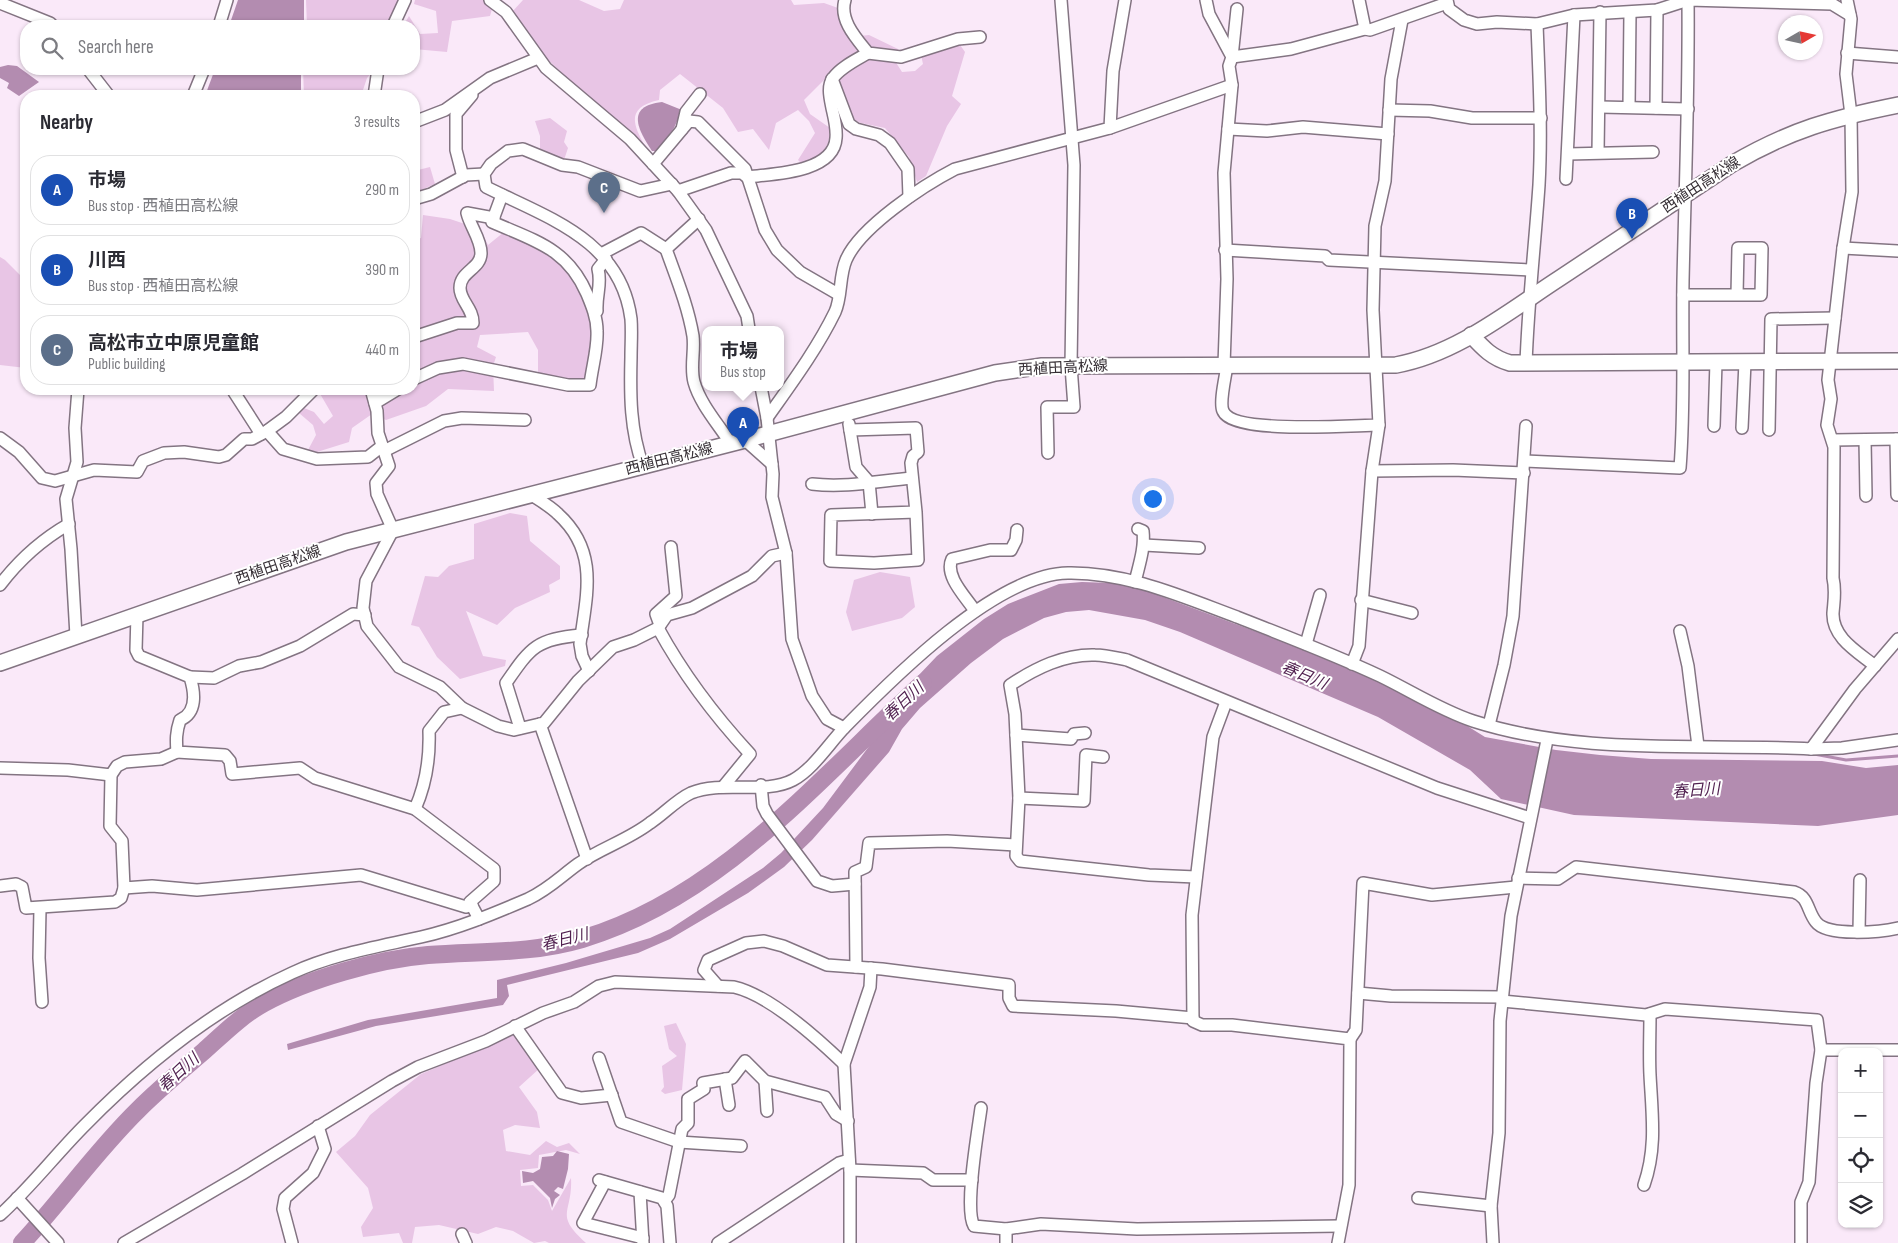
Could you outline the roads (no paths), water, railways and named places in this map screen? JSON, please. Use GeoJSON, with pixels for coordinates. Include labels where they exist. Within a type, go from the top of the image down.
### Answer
{"type":"FeatureCollection","features":[{"type":"Feature","properties":{"kind":"main road","name":"西植田高松線"},"geometry":{"type":"LineString","coordinates":[[0,663],[311,553],[995,373],[1042,366],[1396,365],[1430,356],[1471,335],[1765,144],[1793,132],[1851,115],[1898,105]]}},
{"type":"Feature","properties":{"kind":"main road"},"geometry":{"type":"LineString","coordinates":[[1471,335],[1486,352],[1497,359],[1510,363],[1526,364],[1898,361]]}},
{"type":"Feature","properties":{"kind":"street"},"geometry":{"type":"LineString","coordinates":[[222,20],[227,0]]}},
{"type":"Feature","properties":{"kind":"street"},"geometry":{"type":"LineString","coordinates":[[396,20],[406,0]]}},
{"type":"Feature","properties":{"kind":"street"},"geometry":{"type":"LineString","coordinates":[[490,0],[506,12],[538,58],[576,95],[630,139],[675,187],[706,230],[747,316],[749,326]]}},
{"type":"Feature","properties":{"kind":"street"},"geometry":{"type":"LineString","coordinates":[[845,0],[846,21],[868,53],[885,57],[900,56],[958,39],[980,38]]}},
{"type":"Feature","properties":{"kind":"street"},"geometry":{"type":"LineString","coordinates":[[1048,453],[1047,406],[1074,407],[1071,366],[1074,165],[1061,0]]}},
{"type":"Feature","properties":{"kind":"street"},"geometry":{"type":"LineString","coordinates":[[1110,128],[1113,71],[1125,0]]}},
{"type":"Feature","properties":{"kind":"street"},"geometry":{"type":"LineString","coordinates":[[1206,0],[1209,14],[1232,57]]}},
{"type":"Feature","properties":{"kind":"street"},"geometry":{"type":"LineString","coordinates":[[1359,0],[1365,29]]}},
{"type":"Feature","properties":{"kind":"street"},"geometry":{"type":"LineString","coordinates":[[1232,57],[1291,49],[1365,29],[1370,30],[1402,20],[1447,2],[1449,9],[1464,20],[1477,24],[1496,22],[1537,24],[1574,15],[1657,10],[1688,0],[1836,2],[1850,16]]}},
{"type":"Feature","properties":{"kind":"street"},"geometry":{"type":"LineString","coordinates":[[1372,471],[1525,467],[1680,468],[1684,362],[1684,195],[1688,108],[1688,0]]}},
{"type":"Feature","properties":{"kind":"street"},"geometry":{"type":"LineString","coordinates":[[1847,0],[1850,16],[1846,74],[1851,115],[1852,192],[1843,248],[1828,380],[1831,399],[1827,425],[1833,440],[1833,578],[1836,593],[1834,624],[1845,642],[1875,666]]}},
{"type":"Feature","properties":{"kind":"street"},"geometry":{"type":"LineString","coordinates":[[0,4],[44,20]]}},
{"type":"Feature","properties":{"kind":"street"},"geometry":{"type":"LineString","coordinates":[[1237,9],[1232,57],[1229,66],[1232,85],[1224,173],[1227,279],[1226,365],[1223,412],[1229,417],[1258,425],[1324,427],[1379,425]]}},
{"type":"Feature","properties":{"kind":"street"},"geometry":{"type":"LineString","coordinates":[[1656,108],[1657,10]]}},
{"type":"Feature","properties":{"kind":"street"},"geometry":{"type":"LineString","coordinates":[[1598,152],[1600,12]]}},
{"type":"Feature","properties":{"kind":"street"},"geometry":{"type":"LineString","coordinates":[[1629,107],[1630,13]]}},
{"type":"Feature","properties":{"kind":"street"},"geometry":{"type":"LineString","coordinates":[[1566,179],[1574,15]]}},
{"type":"Feature","properties":{"kind":"street"},"geometry":{"type":"LineString","coordinates":[[1352,664],[1359,646],[1361,600],[1370,523],[1372,471],[1379,425],[1372,289],[1376,226],[1385,181],[1391,79],[1402,20]]}},
{"type":"Feature","properties":{"kind":"street"},"geometry":{"type":"LineString","coordinates":[[1526,364],[1528,298],[1539,184],[1541,118],[1537,24]]}},
{"type":"Feature","properties":{"kind":"street"},"geometry":{"type":"LineString","coordinates":[[643,466],[635,442],[630,403],[631,318],[622,287],[604,257],[590,242],[564,226],[486,187],[484,174],[491,164],[508,151],[523,149],[562,165],[578,167],[640,191],[675,187],[731,173],[742,173],[747,177],[804,170],[814,166],[830,152],[836,140],[829,93],[832,79],[842,68],[868,53]]}},
{"type":"Feature","properties":{"kind":"street"},"geometry":{"type":"LineString","coordinates":[[1847,53],[1898,57]]}},
{"type":"Feature","properties":{"kind":"street"},"geometry":{"type":"LineString","coordinates":[[420,120],[445,110],[490,78],[538,58]]}},
{"type":"Feature","properties":{"kind":"street"},"geometry":{"type":"LineString","coordinates":[[93,75],[104,90]]}},
{"type":"Feature","properties":{"kind":"street"},"geometry":{"type":"LineString","coordinates":[[195,90],[202,75]]}},
{"type":"Feature","properties":{"kind":"street"},"geometry":{"type":"LineString","coordinates":[[375,90],[377,75]]}},
{"type":"Feature","properties":{"kind":"street"},"geometry":{"type":"LineString","coordinates":[[832,79],[849,124],[856,129],[879,135],[890,143],[908,168],[909,197]]}},
{"type":"Feature","properties":{"kind":"street"},"geometry":{"type":"LineString","coordinates":[[767,418],[826,328],[836,309],[845,261],[854,246],[909,197],[956,169],[1072,136],[1110,128],[1232,85]]}},
{"type":"Feature","properties":{"kind":"street"},"geometry":{"type":"LineString","coordinates":[[463,177],[456,150],[456,114],[468,102],[475,89]]}},
{"type":"Feature","properties":{"kind":"street"},"geometry":{"type":"LineString","coordinates":[[682,128],[686,112],[700,94]]}},
{"type":"Feature","properties":{"kind":"street"},"geometry":{"type":"LineString","coordinates":[[1600,107],[1688,108]]}},
{"type":"Feature","properties":{"kind":"street"},"geometry":{"type":"LineString","coordinates":[[1389,110],[1430,111],[1472,118],[1541,118]]}},
{"type":"Feature","properties":{"kind":"street"},"geometry":{"type":"LineString","coordinates":[[653,164],[689,121],[698,122],[745,169],[765,230],[777,250],[800,272],[838,294]]}},
{"type":"Feature","properties":{"kind":"street"},"geometry":{"type":"LineString","coordinates":[[1228,129],[1267,131],[1303,127],[1388,134]]}},
{"type":"Feature","properties":{"kind":"street"},"geometry":{"type":"LineString","coordinates":[[1568,154],[1652,152]]}},
{"type":"Feature","properties":{"kind":"street"},"geometry":{"type":"LineString","coordinates":[[420,197],[431,194],[463,177],[484,174]]}},
{"type":"Feature","properties":{"kind":"street"},"geometry":{"type":"LineString","coordinates":[[502,195],[492,222],[547,246],[568,262],[582,282],[596,316]]}},
{"type":"Feature","properties":{"kind":"street"},"geometry":{"type":"LineString","coordinates":[[420,335],[457,323],[473,322],[473,314],[460,294],[460,285],[462,276],[476,265],[481,253],[480,244],[467,213],[494,218]]}},
{"type":"Feature","properties":{"kind":"street"},"geometry":{"type":"LineString","coordinates":[[666,249],[699,219]]}},
{"type":"Feature","properties":{"kind":"street"},"geometry":{"type":"LineString","coordinates":[[420,376],[438,368],[463,364],[568,385],[590,384],[597,333],[596,299],[601,284],[598,269],[604,257],[641,233],[666,249],[685,305],[693,338],[691,359],[694,382],[702,400],[738,442],[772,464]]}},
{"type":"Feature","properties":{"kind":"street"},"geometry":{"type":"LineString","coordinates":[[1683,295],[1737,295],[1761,295],[1762,248],[1738,248],[1737,295]]}},
{"type":"Feature","properties":{"kind":"street"},"geometry":{"type":"LineString","coordinates":[[1843,248],[1898,251]]}},
{"type":"Feature","properties":{"kind":"street"},"geometry":{"type":"LineString","coordinates":[[1225,250],[1325,256],[1329,260],[1531,270]]}},
{"type":"Feature","properties":{"kind":"street"},"geometry":{"type":"LineString","coordinates":[[1769,430],[1771,318],[1835,318]]}},
{"type":"Feature","properties":{"kind":"street"},"geometry":{"type":"LineString","coordinates":[[1714,426],[1716,362]]}},
{"type":"Feature","properties":{"kind":"street"},"geometry":{"type":"LineString","coordinates":[[1742,428],[1745,362]]}},
{"type":"Feature","properties":{"kind":"street"},"geometry":{"type":"LineString","coordinates":[[762,391],[772,464],[772,497],[786,553],[792,639],[812,696],[827,719],[844,728]]}},
{"type":"Feature","properties":{"kind":"street"},"geometry":{"type":"LineString","coordinates":[[76,636],[66,500],[77,462],[78,451],[75,428],[78,395]]}},
{"type":"Feature","properties":{"kind":"street"},"geometry":{"type":"LineString","coordinates":[[236,395],[264,433],[283,449],[317,459],[368,457],[383,448],[444,421],[462,418],[526,420]]}},
{"type":"Feature","properties":{"kind":"street"},"geometry":{"type":"LineString","coordinates":[[0,438],[19,452],[42,478],[54,481],[94,470],[137,472],[143,461],[164,454],[184,452],[219,457],[226,455],[244,439],[252,439],[264,433],[286,417],[308,395]]}},
{"type":"Feature","properties":{"kind":"street"},"geometry":{"type":"LineString","coordinates":[[373,395],[378,434],[389,466],[376,483],[377,494],[393,530],[366,581],[365,615],[367,626],[399,667],[440,687],[462,708],[498,726],[514,730],[544,723],[578,681],[613,647],[634,640],[659,626],[668,615],[692,608],[752,576],[772,556],[786,553]]}},
{"type":"Feature","properties":{"kind":"street"},"geometry":{"type":"LineString","coordinates":[[375,402],[387,395]]}},
{"type":"Feature","properties":{"kind":"street"},"geometry":{"type":"LineString","coordinates":[[847,413],[856,467],[869,482],[872,514]]}},
{"type":"Feature","properties":{"kind":"street"},"geometry":{"type":"LineString","coordinates":[[1489,725],[1514,616],[1517,538],[1525,467],[1526,426]]}},
{"type":"Feature","properties":{"kind":"street"},"geometry":{"type":"LineString","coordinates":[[850,430],[916,428],[918,452],[913,456],[911,463],[916,512],[918,560],[864,563],[830,561],[831,515],[916,512]]}},
{"type":"Feature","properties":{"kind":"street"},"geometry":{"type":"LineString","coordinates":[[1833,440],[1897,440],[1897,494]]}},
{"type":"Feature","properties":{"kind":"street"},"geometry":{"type":"LineString","coordinates":[[1865,440],[1866,496]]}},
{"type":"Feature","properties":{"kind":"street"},"geometry":{"type":"LineString","coordinates":[[812,484],[833,487],[912,478]]}},
{"type":"Feature","properties":{"kind":"street"},"geometry":{"type":"LineString","coordinates":[[530,494],[559,514],[583,550],[588,568],[582,656],[589,671]]}},
{"type":"Feature","properties":{"kind":"street"},"geometry":{"type":"LineString","coordinates":[[0,585],[16,564],[45,538],[68,524]]}},
{"type":"Feature","properties":{"kind":"street"},"geometry":{"type":"LineString","coordinates":[[1136,582],[1141,550],[1144,545],[1144,532],[1138,529]]}},
{"type":"Feature","properties":{"kind":"street"},"geometry":{"type":"LineString","coordinates":[[975,611],[951,576],[950,565],[952,558],[990,550],[1011,550],[1016,540],[1017,530]]}},
{"type":"Feature","properties":{"kind":"street"},"geometry":{"type":"LineString","coordinates":[[1144,545],[1199,548]]}},
{"type":"Feature","properties":{"kind":"street"},"geometry":{"type":"LineString","coordinates":[[671,547],[676,596],[656,614],[659,626],[670,650],[717,719],[750,754],[723,786]]}},
{"type":"Feature","properties":{"kind":"street"},"geometry":{"type":"LineString","coordinates":[[0,1215],[80,1130],[122,1089],[187,1036],[244,999],[267,985],[317,963],[342,954],[446,930],[545,890],[587,859],[649,824],[692,793],[723,786],[782,783],[794,779],[844,728],[945,634],[975,611],[1015,588],[1051,574],[1082,573],[1136,582],[1164,590],[1306,644],[1352,664],[1447,711],[1546,742],[1606,746],[1811,749],[1842,748],[1898,740]]}},
{"type":"Feature","properties":{"kind":"street"},"geometry":{"type":"LineString","coordinates":[[1306,644],[1320,595]]}},
{"type":"Feature","properties":{"kind":"street"},"geometry":{"type":"LineString","coordinates":[[1361,600],[1412,613]]}},
{"type":"Feature","properties":{"kind":"street"},"geometry":{"type":"LineString","coordinates":[[137,614],[136,650],[139,656],[190,677],[214,678],[239,666],[261,662],[300,646],[353,614],[365,615]]}},
{"type":"Feature","properties":{"kind":"street"},"geometry":{"type":"LineString","coordinates":[[1680,631],[1688,666],[1698,746]]}},
{"type":"Feature","properties":{"kind":"street"},"geometry":{"type":"LineString","coordinates":[[520,728],[506,683],[527,653],[547,640],[582,635]]}},
{"type":"Feature","properties":{"kind":"street"},"geometry":{"type":"LineString","coordinates":[[1811,749],[1898,639]]}},
{"type":"Feature","properties":{"kind":"street"},"geometry":{"type":"LineString","coordinates":[[1196,877],[1149,875],[1020,861],[1016,856],[1019,798],[1013,693],[1010,684],[1037,668],[1064,659],[1095,655],[1127,660],[1158,671],[1226,702],[1437,788],[1530,816]]}},
{"type":"Feature","properties":{"kind":"street"},"geometry":{"type":"LineString","coordinates":[[177,752],[175,736],[180,720],[188,717],[192,710],[193,686],[190,677]]}},
{"type":"Feature","properties":{"kind":"street"},"geometry":{"type":"LineString","coordinates":[[1226,702],[1213,737],[1192,915],[1193,1021],[1202,1025],[1232,1025],[1350,1039]]}},
{"type":"Feature","properties":{"kind":"street"},"geometry":{"type":"LineString","coordinates":[[415,809],[422,792],[430,752],[428,731],[444,712],[462,708]]}},
{"type":"Feature","properties":{"kind":"street"},"geometry":{"type":"LineString","coordinates":[[540,724],[587,859]]}},
{"type":"Feature","properties":{"kind":"street"},"geometry":{"type":"LineString","coordinates":[[1016,735],[1071,740],[1074,734],[1085,733]]}},
{"type":"Feature","properties":{"kind":"street"},"geometry":{"type":"LineString","coordinates":[[1493,1243],[1491,1206],[1499,1133],[1498,1054],[1502,999],[1511,916],[1546,742]]}},
{"type":"Feature","properties":{"kind":"street"},"geometry":{"type":"LineString","coordinates":[[0,886],[16,884],[22,887],[26,908],[115,902],[121,898],[124,888],[122,840],[110,826],[112,775],[117,766],[125,762],[161,759],[177,752],[224,755],[230,761],[232,774],[300,768],[316,778],[415,809],[494,869],[494,881],[470,902],[479,918]]}},
{"type":"Feature","properties":{"kind":"street"},"geometry":{"type":"LineString","coordinates":[[1019,798],[1084,801],[1086,755],[1103,758]]}},
{"type":"Feature","properties":{"kind":"street"},"geometry":{"type":"LineString","coordinates":[[0,768],[68,770],[112,775]]}},
{"type":"Feature","properties":{"kind":"street"},"geometry":{"type":"LineString","coordinates":[[761,785],[763,806],[817,881],[832,886],[855,884]]}},
{"type":"Feature","properties":{"kind":"street"},"geometry":{"type":"LineString","coordinates":[[856,967],[855,872],[866,867],[869,843],[947,841],[1016,845]]}},
{"type":"Feature","properties":{"kind":"street"},"geometry":{"type":"LineString","coordinates":[[1338,1243],[1349,1185],[1350,1039],[1356,1030],[1363,883],[1432,895],[1558,878],[1576,867],[1794,892],[1800,894],[1806,901],[1818,926],[1825,929],[1875,931],[1898,928]]}},
{"type":"Feature","properties":{"kind":"street"},"geometry":{"type":"LineString","coordinates":[[124,888],[152,886],[198,890],[362,874],[466,907],[472,905]]}},
{"type":"Feature","properties":{"kind":"street"},"geometry":{"type":"LineString","coordinates":[[1859,931],[1860,880]]}},
{"type":"Feature","properties":{"kind":"street"},"geometry":{"type":"LineString","coordinates":[[40,908],[39,958],[42,1002]]}},
{"type":"Feature","properties":{"kind":"street"},"geometry":{"type":"LineString","coordinates":[[718,986],[704,970],[708,960],[746,943],[764,941],[783,946],[827,965],[871,968],[1009,985],[1009,998],[1012,1006],[1116,1010],[1192,1018]]}},
{"type":"Feature","properties":{"kind":"street"},"geometry":{"type":"LineString","coordinates":[[850,1243],[850,1165],[844,1064],[870,987],[871,968]]}},
{"type":"Feature","properties":{"kind":"street"},"geometry":{"type":"LineString","coordinates":[[124,1243],[242,1174],[392,1080],[418,1067],[486,1041],[515,1026],[574,1002],[599,986],[615,982],[718,986],[750,990],[844,1064]]}},
{"type":"Feature","properties":{"kind":"street"},"geometry":{"type":"LineString","coordinates":[[1358,993],[1391,996],[1502,999],[1650,1014],[1664,1009],[1817,1020],[1821,1050],[1816,1082],[1809,1182],[1801,1202],[1801,1243]]}},
{"type":"Feature","properties":{"kind":"street"},"geometry":{"type":"LineString","coordinates":[[1644,1185],[1652,1158],[1654,1131],[1650,1074],[1650,1014]]}},
{"type":"Feature","properties":{"kind":"street"},"geometry":{"type":"LineString","coordinates":[[515,1026],[562,1092],[581,1098],[612,1095]]}},
{"type":"Feature","properties":{"kind":"street"},"geometry":{"type":"LineString","coordinates":[[1821,1050],[1898,1050]]}},
{"type":"Feature","properties":{"kind":"street"},"geometry":{"type":"LineString","coordinates":[[599,1058],[621,1122],[679,1142],[741,1146]]}},
{"type":"Feature","properties":{"kind":"street"},"geometry":{"type":"LineString","coordinates":[[665,1200],[669,1196],[682,1129],[688,1123],[688,1099],[704,1089],[703,1083],[732,1078],[745,1061],[765,1081],[799,1088],[824,1097],[836,1114],[848,1121]]}},
{"type":"Feature","properties":{"kind":"street"},"geometry":{"type":"LineString","coordinates":[[725,1079],[729,1105]]}},
{"type":"Feature","properties":{"kind":"street"},"geometry":{"type":"LineString","coordinates":[[765,1081],[767,1111]]}},
{"type":"Feature","properties":{"kind":"street"},"geometry":{"type":"LineString","coordinates":[[980,1108],[972,1180],[970,1220],[974,1226],[1006,1229],[1042,1224],[1137,1229],[1340,1226]]}},
{"type":"Feature","properties":{"kind":"street"},"geometry":{"type":"LineString","coordinates":[[292,1243],[283,1209],[285,1198],[313,1173],[325,1149],[318,1126]]}},
{"type":"Feature","properties":{"kind":"street"},"geometry":{"type":"LineString","coordinates":[[718,1243],[840,1162],[850,1165],[924,1173],[933,1180],[972,1180]]}},
{"type":"Feature","properties":{"kind":"street"},"geometry":{"type":"LineString","coordinates":[[640,1192],[643,1241],[583,1224],[602,1181],[640,1192],[665,1200]]}},
{"type":"Feature","properties":{"kind":"street"},"geometry":{"type":"LineString","coordinates":[[17,1198],[55,1239]]}},
{"type":"Feature","properties":{"kind":"street"},"geometry":{"type":"LineString","coordinates":[[1418,1198],[1491,1206]]}},
{"type":"Feature","properties":{"kind":"street"},"geometry":{"type":"LineString","coordinates":[[665,1200],[670,1243]]}},
{"type":"Feature","properties":{"kind":"street"},"geometry":{"type":"LineString","coordinates":[[1006,1229],[1006,1243]]}},
{"type":"Feature","properties":{"kind":"water"},"geometry":{"type":"Polygon","coordinates":[[[238,0],[304,0],[304,20],[231,20],[238,0]]]}},
{"type":"Feature","properties":{"kind":"water"},"geometry":{"type":"Polygon","coordinates":[[[8,65],[17,66],[20,68],[20,75],[29,75],[39,82],[28,90],[20,90],[19,96],[7,88],[9,83],[0,78],[0,67],[8,65]]]}},
{"type":"Feature","properties":{"kind":"water"},"geometry":{"type":"Polygon","coordinates":[[[213,75],[301,75],[301,90],[207,90],[213,75]]]}},
{"type":"Feature","properties":{"kind":"water"},"geometry":{"type":"Polygon","coordinates":[[[662,102],[682,110],[674,128],[657,151],[652,151],[639,127],[639,114],[643,108],[650,104],[662,102]]]}},
{"type":"Feature","properties":{"kind":"water"},"geometry":{"type":"Polygon","coordinates":[[[1082,582],[1112,583],[1139,588],[1374,677],[1440,709],[1485,737],[1556,750],[1651,759],[1822,761],[1866,768],[1898,765],[1898,815],[1818,826],[1574,815],[1501,799],[1470,770],[1378,717],[1180,632],[1145,620],[1089,610],[1066,612],[1044,618],[1003,639],[971,663],[920,708],[902,729],[889,752],[812,840],[784,867],[748,893],[670,939],[638,953],[507,985],[509,996],[503,1005],[376,1026],[288,1050],[287,1044],[368,1020],[497,998],[497,980],[566,963],[650,938],[670,929],[763,868],[781,853],[823,808],[873,741],[892,724],[905,706],[906,692],[916,678],[937,656],[984,619],[1008,604],[1059,584],[1082,582]]]}},
{"type":"Feature","properties":{"kind":"water"},"geometry":{"type":"Polygon","coordinates":[[[557,1151],[569,1154],[568,1169],[563,1189],[558,1187],[554,1191],[560,1195],[555,1199],[552,1208],[550,1198],[533,1181],[523,1183],[522,1171],[533,1173],[540,1169],[542,1157],[553,1156],[557,1151]]]}},
{"type":"Feature","properties":{"kind":"waterway","name":"春日川"},"geometry":{"type":"LineString","coordinates":[[22,1243],[108,1142],[138,1110],[233,1025],[264,1003],[322,978],[388,961],[428,955],[525,950],[563,944],[633,920],[680,895],[724,865],[766,831],[923,683]]}},
{"type":"Feature","properties":{"kind":"waterway"},"geometry":{"type":"LineString","coordinates":[[1814,754],[1846,760],[1898,756]]}},
{"type":"Feature","properties":{"kind":"place","name":"高松市立中原児童館"},"geometry":{"type":"Point","coordinates":[604,213]}},
{"type":"Feature","properties":{"kind":"place","name":"川西"},"geometry":{"type":"Point","coordinates":[1632,239]}},
{"type":"Feature","properties":{"kind":"place","name":"市場"},"geometry":{"type":"Point","coordinates":[743,448]}}]}
